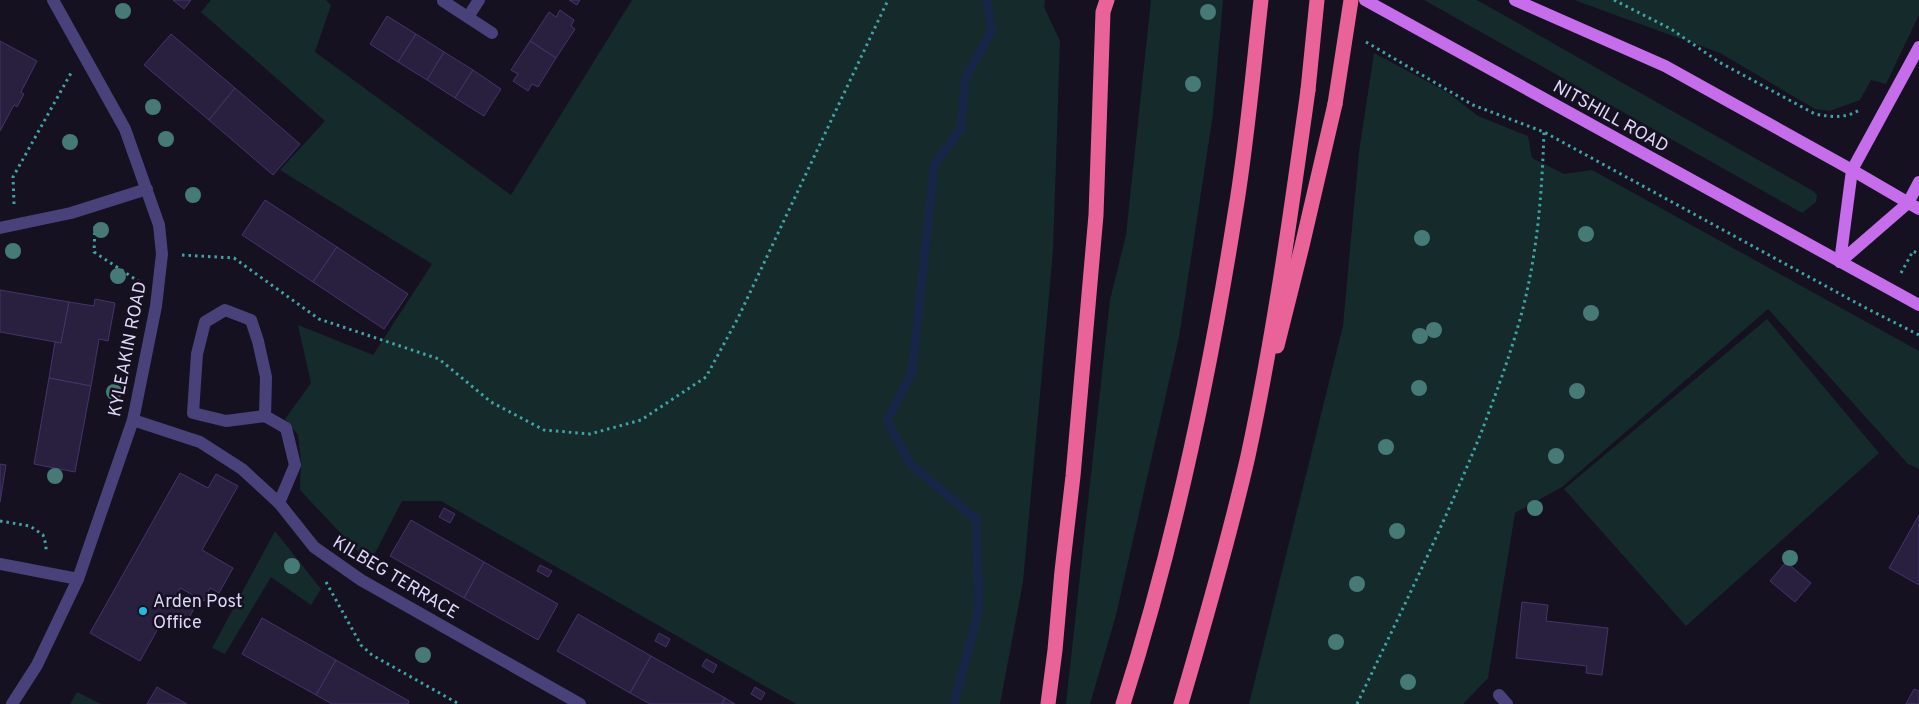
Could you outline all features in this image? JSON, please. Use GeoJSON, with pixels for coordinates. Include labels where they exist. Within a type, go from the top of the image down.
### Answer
{"type":"FeatureCollection","features":[{"type":"Feature","properties":{"kind":"highway"},"geometry":{"type":"LineString","coordinates":[[1124,704],[1168,542],[1199,408],[1236,212],[1261,0]]}},
{"type":"Feature","properties":{"kind":"highway"},"geometry":{"type":"LineString","coordinates":[[1248,455],[1287,243],[1308,90],[1317,0]]}},
{"type":"Feature","properties":{"kind":"highway"},"geometry":{"type":"LineString","coordinates":[[1181,704],[1207,615],[1298,265],[1335,104],[1352,0]]}},
{"type":"Feature","properties":{"kind":"highway"},"geometry":{"type":"LineString","coordinates":[[1048,704],[1073,476],[1096,215],[1103,4]]}},
{"type":"Feature","properties":{"kind":"main road","name":"NITSHILL ROAD"},"geometry":{"type":"LineString","coordinates":[[1365,0],[1919,306]]}},
{"type":"Feature","properties":{"kind":"main road"},"geometry":{"type":"LineString","coordinates":[[1515,0],[1665,66],[1913,206]]}},
{"type":"Feature","properties":{"kind":"main road"},"geometry":{"type":"LineString","coordinates":[[1840,262],[1852,170],[1919,47]]}},
{"type":"Feature","properties":{"kind":"main road"},"geometry":{"type":"LineString","coordinates":[[1840,262],[1913,206],[1919,182]]}},
{"type":"Feature","properties":{"kind":"street","name":"KYLEAKIN ROAD"},"geometry":{"type":"LineString","coordinates":[[12,704],[38,665],[78,579],[133,420],[157,294],[162,254],[159,225],[124,129],[53,0]]}},
{"type":"Feature","properties":{"kind":"street"},"geometry":{"type":"LineString","coordinates":[[468,17],[479,0]]}},
{"type":"Feature","properties":{"kind":"street"},"geometry":{"type":"LineString","coordinates":[[443,1],[492,33]]}},
{"type":"Feature","properties":{"kind":"street"},"geometry":{"type":"LineString","coordinates":[[0,228],[95,206],[147,189]]}},
{"type":"Feature","properties":{"kind":"street"},"geometry":{"type":"LineString","coordinates":[[265,416],[266,377],[251,320],[224,310],[205,322],[197,354],[193,413],[226,421],[265,416],[286,428],[295,465],[279,503]]}},
{"type":"Feature","properties":{"kind":"street","name":"KILBEG TERRACE"},"geometry":{"type":"LineString","coordinates":[[133,420],[200,442],[242,469],[279,503],[314,547],[362,580],[580,704]]}},
{"type":"Feature","properties":{"kind":"street"},"geometry":{"type":"LineString","coordinates":[[0,564],[78,579]]}},
{"type":"Feature","properties":{"kind":"path"},"geometry":{"type":"LineString","coordinates":[[162,254],[234,258],[319,319],[439,359],[491,402],[544,430],[590,434],[641,420],[706,377],[738,318],[888,0]]}},
{"type":"Feature","properties":{"kind":"path"},"geometry":{"type":"LineString","coordinates":[[1614,0],[1671,29],[1719,62],[1815,114],[1828,117],[1842,117],[1867,106]]}},
{"type":"Feature","properties":{"kind":"path"},"geometry":{"type":"LineString","coordinates":[[1363,40],[1473,105],[1544,132],[1864,308],[1919,335]]}},
{"type":"Feature","properties":{"kind":"path"},"geometry":{"type":"LineString","coordinates":[[15,225],[13,177],[82,53]]}},
{"type":"Feature","properties":{"kind":"path"},"geometry":{"type":"LineString","coordinates":[[1357,704],[1446,519],[1496,395],[1514,342],[1537,240],[1541,202],[1544,132]]}},
{"type":"Feature","properties":{"kind":"path"},"geometry":{"type":"LineString","coordinates":[[95,206],[94,252],[157,294]]}},
{"type":"Feature","properties":{"kind":"path"},"geometry":{"type":"LineString","coordinates":[[0,521],[30,526],[43,535],[46,545],[45,573]]}},
{"type":"Feature","properties":{"kind":"path"},"geometry":{"type":"LineString","coordinates":[[330,558],[325,579],[361,645],[372,655],[459,704]]}},
{"type":"Feature","properties":{"kind":"green space"},"geometry":{"type":"Polygon","coordinates":[[[211,0],[326,0],[331,5],[315,52],[511,195],[632,0],[1045,0],[1044,7],[1060,41],[1053,251],[1023,582],[1000,704],[796,704],[441,501],[402,501],[371,561],[361,555],[300,490],[301,461],[298,435],[285,419],[311,383],[298,325],[373,355],[432,264],[280,170],[325,121],[201,12],[211,0]]]}},
{"type":"Feature","properties":{"kind":"green space"},"geometry":{"type":"Polygon","coordinates":[[[1151,0],[1223,0],[1213,114],[1179,337],[1116,615],[1090,704],[1066,704],[1110,300],[1126,235],[1151,0]]]}},
{"type":"Feature","properties":{"kind":"green space"},"geometry":{"type":"Polygon","coordinates":[[[1424,0],[1477,0],[1813,191],[1817,195],[1816,202],[1802,213],[1424,0]]]}},
{"type":"Feature","properties":{"kind":"green space"},"geometry":{"type":"Polygon","coordinates":[[[1574,0],[1919,0],[1919,15],[1886,84],[1871,80],[1860,100],[1830,111],[1815,109],[1720,53],[1574,0]]]}},
{"type":"Feature","properties":{"kind":"green space"},"geometry":{"type":"Polygon","coordinates":[[[1374,53],[1447,92],[1478,116],[1528,136],[1532,158],[1564,174],[1592,170],[1919,351],[1919,469],[1908,464],[1768,309],[1562,487],[1515,513],[1488,678],[1463,704],[1249,704],[1343,326],[1359,152],[1374,53]]]}},
{"type":"Feature","properties":{"kind":"green space"},"geometry":{"type":"Polygon","coordinates":[[[1767,319],[1879,453],[1686,626],[1564,489],[1767,319]]]}},
{"type":"Feature","properties":{"kind":"green space"},"geometry":{"type":"Polygon","coordinates":[[[275,531],[321,589],[311,605],[271,577],[225,654],[212,648],[275,531]]]}},
{"type":"Feature","properties":{"kind":"green space"},"geometry":{"type":"Polygon","coordinates":[[[77,692],[101,704],[70,704],[77,692]]]}},
{"type":"Feature","properties":{"kind":"building"},"geometry":{"type":"Polygon","coordinates":[[[173,0],[191,0],[184,9],[173,0]]]}},
{"type":"Feature","properties":{"kind":"building"},"geometry":{"type":"Polygon","coordinates":[[[569,0],[580,0],[577,5],[569,0]]]}},
{"type":"Feature","properties":{"kind":"building"},"geometry":{"type":"Polygon","coordinates":[[[560,10],[574,20],[571,26],[575,29],[556,58],[530,41],[549,12],[556,17],[560,10]]]}},
{"type":"Feature","properties":{"kind":"building"},"geometry":{"type":"Polygon","coordinates":[[[387,16],[416,34],[398,62],[370,44],[387,16]]]}},
{"type":"Feature","properties":{"kind":"building"},"geometry":{"type":"Polygon","coordinates":[[[171,34],[235,88],[209,120],[144,65],[171,34]]]}},
{"type":"Feature","properties":{"kind":"building"},"geometry":{"type":"Polygon","coordinates":[[[416,34],[444,52],[427,80],[398,62],[416,34]]]}},
{"type":"Feature","properties":{"kind":"building"},"geometry":{"type":"Polygon","coordinates":[[[0,41],[37,61],[21,92],[24,94],[17,107],[14,105],[0,131],[0,41]]]}},
{"type":"Feature","properties":{"kind":"building"},"geometry":{"type":"Polygon","coordinates":[[[530,41],[556,58],[538,87],[532,84],[528,91],[513,81],[518,74],[511,70],[530,41]]]}},
{"type":"Feature","properties":{"kind":"building"},"geometry":{"type":"Polygon","coordinates":[[[444,52],[473,70],[455,98],[427,80],[444,52]]]}},
{"type":"Feature","properties":{"kind":"building"},"geometry":{"type":"Polygon","coordinates":[[[473,70],[501,89],[484,116],[455,98],[473,70]]]}},
{"type":"Feature","properties":{"kind":"building"},"geometry":{"type":"Polygon","coordinates":[[[235,88],[300,144],[273,175],[209,120],[235,88]]]}},
{"type":"Feature","properties":{"kind":"building"},"geometry":{"type":"Polygon","coordinates":[[[265,200],[337,247],[313,282],[242,235],[265,200]]]}},
{"type":"Feature","properties":{"kind":"building"},"geometry":{"type":"Polygon","coordinates":[[[337,247],[408,294],[384,329],[313,282],[337,247]]]}},
{"type":"Feature","properties":{"kind":"building"},"geometry":{"type":"Polygon","coordinates":[[[0,290],[69,302],[61,343],[0,332],[0,290]]]}},
{"type":"Feature","properties":{"kind":"building"},"geometry":{"type":"Polygon","coordinates":[[[95,299],[115,303],[108,341],[99,339],[91,386],[49,378],[55,342],[61,343],[69,302],[94,306],[95,299]]]}},
{"type":"Feature","properties":{"kind":"building"},"geometry":{"type":"Polygon","coordinates":[[[49,378],[91,386],[75,472],[34,464],[49,378]]]}},
{"type":"Feature","properties":{"kind":"building"},"geometry":{"type":"Polygon","coordinates":[[[0,464],[6,465],[0,502],[0,464]]]}},
{"type":"Feature","properties":{"kind":"building"},"geometry":{"type":"Polygon","coordinates":[[[180,473],[208,488],[216,474],[238,486],[202,550],[233,568],[219,593],[210,588],[204,601],[180,588],[178,593],[197,603],[184,627],[165,616],[140,661],[90,633],[180,473]]]}},
{"type":"Feature","properties":{"kind":"building"},"geometry":{"type":"Polygon","coordinates":[[[444,508],[455,514],[450,523],[439,517],[444,508]]]}},
{"type":"Feature","properties":{"kind":"building"},"geometry":{"type":"Polygon","coordinates":[[[1919,515],[1919,585],[1889,568],[1919,515]]]}},
{"type":"Feature","properties":{"kind":"building"},"geometry":{"type":"Polygon","coordinates":[[[411,520],[484,562],[464,598],[390,556],[411,520]]]}},
{"type":"Feature","properties":{"kind":"building"},"geometry":{"type":"Polygon","coordinates":[[[484,562],[558,604],[538,640],[464,598],[484,562]]]}},
{"type":"Feature","properties":{"kind":"building"},"geometry":{"type":"Polygon","coordinates":[[[1786,562],[1811,583],[1795,602],[1770,581],[1786,562]]]}},
{"type":"Feature","properties":{"kind":"building"},"geometry":{"type":"Polygon","coordinates":[[[540,565],[552,571],[548,577],[537,571],[540,565]]]}},
{"type":"Feature","properties":{"kind":"building"},"geometry":{"type":"Polygon","coordinates":[[[1522,602],[1548,605],[1546,621],[1608,628],[1602,675],[1586,673],[1587,666],[1516,658],[1522,602]]]}},
{"type":"Feature","properties":{"kind":"building"},"geometry":{"type":"Polygon","coordinates":[[[578,614],[651,656],[630,693],[557,651],[578,614]]]}},
{"type":"Feature","properties":{"kind":"building"},"geometry":{"type":"Polygon","coordinates":[[[262,618],[336,660],[316,695],[242,654],[262,618]]]}},
{"type":"Feature","properties":{"kind":"building"},"geometry":{"type":"Polygon","coordinates":[[[659,633],[670,639],[666,647],[655,641],[659,633]]]}},
{"type":"Feature","properties":{"kind":"building"},"geometry":{"type":"Polygon","coordinates":[[[651,656],[725,698],[722,704],[650,704],[630,693],[651,656]]]}},
{"type":"Feature","properties":{"kind":"building"},"geometry":{"type":"Polygon","coordinates":[[[706,659],[717,665],[713,673],[702,666],[706,659]]]}},
{"type":"Feature","properties":{"kind":"building"},"geometry":{"type":"Polygon","coordinates":[[[336,660],[409,701],[408,704],[332,704],[316,695],[336,660]]]}},
{"type":"Feature","properties":{"kind":"building"},"geometry":{"type":"Polygon","coordinates":[[[157,687],[169,694],[187,704],[147,704],[157,687]]]}},
{"type":"Feature","properties":{"kind":"building"},"geometry":{"type":"Polygon","coordinates":[[[755,687],[765,693],[761,700],[751,694],[755,687]]]}},
{"type":"Feature","properties":{"kind":"building"},"geometry":{"type":"Polygon","coordinates":[[[1914,689],[1919,691],[1919,704],[1906,704],[1914,689]]]}},
{"type":"Feature","properties":{"kind":"building"},"geometry":{"type":"Polygon","coordinates":[[[725,698],[735,704],[722,704],[725,698]]]}},
{"type":"Feature","properties":{"kind":"waterway"},"geometry":{"type":"LineString","coordinates":[[954,704],[979,608],[976,519],[910,464],[887,420],[912,372],[934,165],[961,128],[965,79],[991,31],[987,0]]}},
{"type":"Feature","properties":{"kind":"place","name":"Arden Post Office"},"geometry":{"type":"Point","coordinates":[143,611]}}]}
